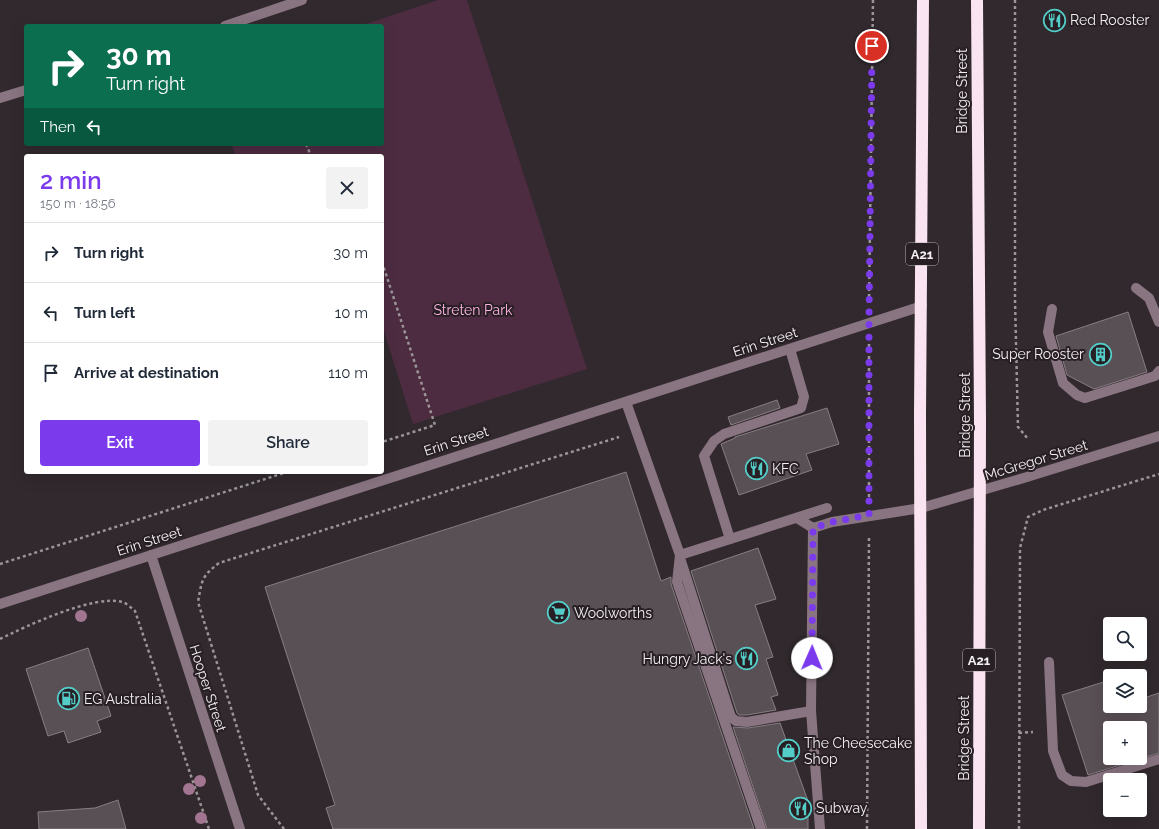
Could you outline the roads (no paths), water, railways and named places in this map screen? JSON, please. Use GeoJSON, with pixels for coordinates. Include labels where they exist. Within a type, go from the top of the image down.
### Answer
{"type":"FeatureCollection","features":[{"type":"Feature","properties":{"kind":"highway","name":"A21"},"geometry":{"type":"LineString","coordinates":[[921,829],[923,0]]}},
{"type":"Feature","properties":{"kind":"highway","name":"Bridge Street"},"geometry":{"type":"LineString","coordinates":[[977,0],[980,492],[979,829]]}},
{"type":"Feature","properties":{"kind":"street"},"geometry":{"type":"LineString","coordinates":[[231,24],[302,0]]}},
{"type":"Feature","properties":{"kind":"street"},"geometry":{"type":"LineString","coordinates":[[0,98],[24,91]]}},
{"type":"Feature","properties":{"kind":"street"},"geometry":{"type":"LineString","coordinates":[[1136,288],[1149,298],[1159,322]]}},
{"type":"Feature","properties":{"kind":"street","name":"Erin Street"},"geometry":{"type":"LineString","coordinates":[[0,604],[500,441],[626,402],[922,306]]}},
{"type":"Feature","properties":{"kind":"street"},"geometry":{"type":"LineString","coordinates":[[1052,309],[1048,332],[1063,383],[1077,395],[1085,398],[1155,376],[1159,371]]}},
{"type":"Feature","properties":{"kind":"street"},"geometry":{"type":"LineString","coordinates":[[730,539],[704,456],[714,441],[724,434],[801,408],[804,397],[790,348]]}},
{"type":"Feature","properties":{"kind":"street"},"geometry":{"type":"LineString","coordinates":[[626,402],[680,555],[731,717],[736,721],[747,722],[811,711]]}},
{"type":"Feature","properties":{"kind":"street","name":"McGregor Street"},"geometry":{"type":"LineString","coordinates":[[813,528],[832,522],[869,515],[921,508],[980,492],[1159,436]]}},
{"type":"Feature","properties":{"kind":"street"},"geometry":{"type":"LineString","coordinates":[[680,555],[827,508]]}},
{"type":"Feature","properties":{"kind":"street"},"geometry":{"type":"LineString","coordinates":[[797,518],[813,528],[811,711],[820,829]]}},
{"type":"Feature","properties":{"kind":"street","name":"Hooper Street"},"geometry":{"type":"LineString","coordinates":[[151,555],[240,829]]}},
{"type":"Feature","properties":{"kind":"street"},"geometry":{"type":"LineString","coordinates":[[680,555],[677,582],[762,829]]}},
{"type":"Feature","properties":{"kind":"street"},"geometry":{"type":"LineString","coordinates":[[1049,662],[1053,751],[1062,775],[1071,781],[1086,782],[1159,759]]}},
{"type":"Feature","properties":{"kind":"place","name":"Red Rooster"},"geometry":{"type":"Point","coordinates":[1054,20]}},
{"type":"Feature","properties":{"kind":"place","name":"Super Rooster"},"geometry":{"type":"Point","coordinates":[1100,354]}},
{"type":"Feature","properties":{"kind":"place","name":"KFC"},"geometry":{"type":"Point","coordinates":[757,469]}},
{"type":"Feature","properties":{"kind":"place","name":"Woolworths"},"geometry":{"type":"Point","coordinates":[559,613]}},
{"type":"Feature","properties":{"kind":"place","name":"Hungry Jack's"},"geometry":{"type":"Point","coordinates":[747,659]}},
{"type":"Feature","properties":{"kind":"place","name":"EG Australia"},"geometry":{"type":"Point","coordinates":[68,699]}},
{"type":"Feature","properties":{"kind":"place","name":"The Cheesecake Shop"},"geometry":{"type":"Point","coordinates":[789,751]}},
{"type":"Feature","properties":{"kind":"place","name":"Subway"},"geometry":{"type":"Point","coordinates":[800,808]}},
{"type":"Feature","properties":{"kind":"park label","name":"Streten Park"},"geometry":{"type":"Point","coordinates":[473,310]}}]}
